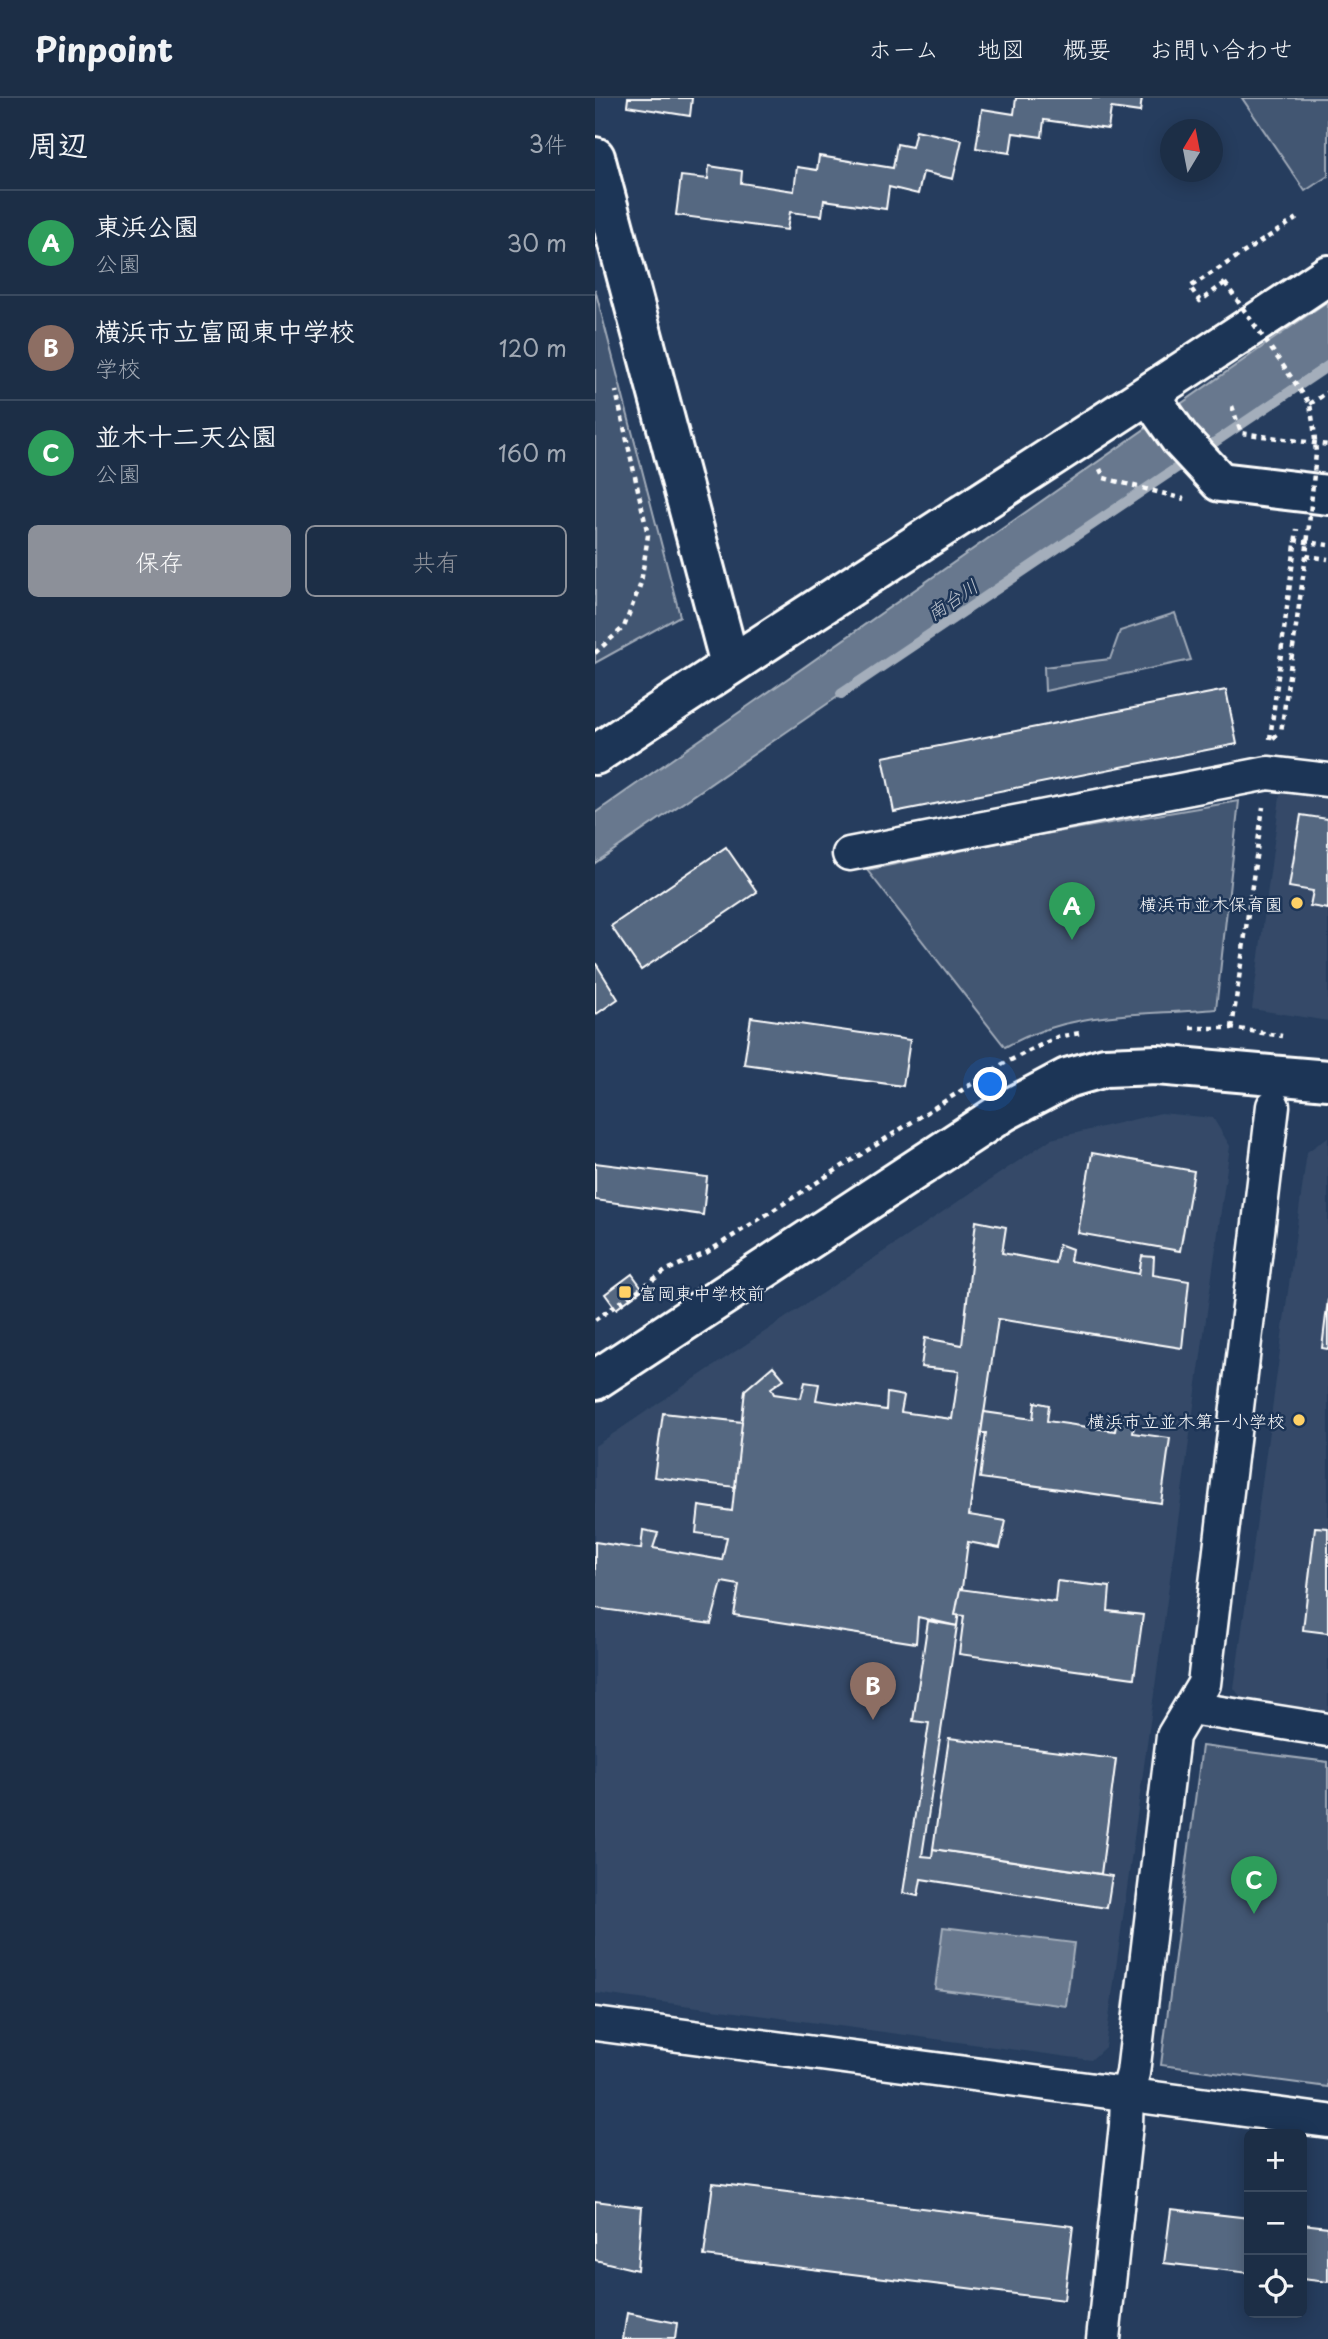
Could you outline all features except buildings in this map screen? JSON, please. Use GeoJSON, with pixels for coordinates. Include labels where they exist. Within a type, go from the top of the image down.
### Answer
{"type":"FeatureCollection","features":[{"type":"Feature","properties":{"kind":"street"},"geometry":{"type":"LineString","coordinates":[[595,157],[730,664]]}},
{"type":"Feature","properties":{"kind":"street"},"geometry":{"type":"LineString","coordinates":[[595,755],[730,664],[1149,395],[1328,275]]}},
{"type":"Feature","properties":{"kind":"street"},"geometry":{"type":"LineString","coordinates":[[1149,395],[1180,439],[1220,482],[1328,495]]}},
{"type":"Feature","properties":{"kind":"street"},"geometry":{"type":"LineString","coordinates":[[849,854],[1268,773],[1328,780]]}},
{"type":"Feature","properties":{"kind":"street"},"geometry":{"type":"LineString","coordinates":[[595,1380],[992,1119],[1066,1077],[1104,1067],[1157,1065],[1328,1080]]}},
{"type":"Feature","properties":{"kind":"street"},"geometry":{"type":"LineString","coordinates":[[1103,2339],[1127,2094],[1133,2073],[1173,1736],[1204,1684],[1273,1106]]}},
{"type":"Feature","properties":{"kind":"street"},"geometry":{"type":"LineString","coordinates":[[1190,1707],[1328,1730]]}},
{"type":"Feature","properties":{"kind":"street"},"geometry":{"type":"LineString","coordinates":[[595,2024],[1328,2121]]}},
{"type":"Feature","properties":{"kind":"path"},"geometry":{"type":"LineString","coordinates":[[1269,741],[1281,732],[1306,556],[1316,453],[1310,404],[1225,283],[1200,301],[1190,287],[1299,217]]}},
{"type":"Feature","properties":{"kind":"path"},"geometry":{"type":"LineString","coordinates":[[595,653],[624,627],[641,583],[648,535],[614,383]]}},
{"type":"Feature","properties":{"kind":"path"},"geometry":{"type":"LineString","coordinates":[[1310,404],[1328,392]]}},
{"type":"Feature","properties":{"kind":"path"},"geometry":{"type":"LineString","coordinates":[[1232,406],[1241,433],[1328,444]]}},
{"type":"Feature","properties":{"kind":"path"},"geometry":{"type":"LineString","coordinates":[[1294,540],[1328,545]]}},
{"type":"Feature","properties":{"kind":"path"},"geometry":{"type":"LineString","coordinates":[[1306,556],[1328,558]]}},
{"type":"Feature","properties":{"kind":"shaded area"},"geometry":{"type":"Polygon","coordinates":[[[1242,98],[1328,98],[1328,176],[1305,191],[1242,98]]]}},
{"type":"Feature","properties":{"kind":"shaded area"},"geometry":{"type":"Polygon","coordinates":[[[595,289],[680,616],[595,663],[595,289]]]}},
{"type":"Feature","properties":{"kind":"shaded area"},"geometry":{"type":"Polygon","coordinates":[[[1175,613],[1191,660],[1045,691],[1044,667],[1110,659],[1120,631],[1175,613]]]}},
{"type":"Feature","properties":{"kind":"shaded area","name":"横浜市並木保育園"},"geometry":{"type":"Polygon","coordinates":[[[1281,789],[1328,797],[1328,1021],[1252,1009],[1281,789]]]}},
{"type":"Feature","properties":{"kind":"shaded area"},"geometry":{"type":"Polygon","coordinates":[[[1239,801],[1216,1009],[1082,1020],[1056,1026],[1005,1047],[867,870],[1022,838],[1239,801]]]}},
{"type":"Feature","properties":{"kind":"shaded area"},"geometry":{"type":"Polygon","coordinates":[[[1161,1113],[1213,1118],[1230,1146],[1105,2047],[1091,2060],[595,1993],[595,1446],[1051,1139],[1161,1113]]]}},
{"type":"Feature","properties":{"kind":"shaded area","name":"横浜市立並木第一小学校"},"geometry":{"type":"Polygon","coordinates":[[[1328,1137],[1328,1717],[1247,1706],[1234,1688],[1307,1152],[1328,1137]]]}},
{"type":"Feature","properties":{"kind":"shaded area"},"geometry":{"type":"Polygon","coordinates":[[[1202,1746],[1328,1762],[1328,2087],[1161,2065],[1202,1746]]]}},
{"type":"Feature","properties":{"kind":"water"},"geometry":{"type":"Polygon","coordinates":[[[1328,301],[1328,361],[595,863],[595,813],[1328,301]]]}},
{"type":"Feature","properties":{"kind":"water"},"geometry":{"type":"Polygon","coordinates":[[[943,1927],[1074,1943],[1066,2006],[935,1989],[943,1927]]]}},
{"type":"Feature","properties":{"kind":"waterway","name":"南台川"},"geometry":{"type":"LineString","coordinates":[[841,694],[1328,366]]}},
{"type":"Feature","properties":{"kind":"place","name":"横浜市並木保育園"},"geometry":{"type":"Point","coordinates":[1297,903]}},
{"type":"Feature","properties":{"kind":"place","name":"東浜公園"},"geometry":{"type":"Point","coordinates":[1072,940]}},
{"type":"Feature","properties":{"kind":"place","name":"富岡東中学校前"},"geometry":{"type":"Point","coordinates":[625,1292]}},
{"type":"Feature","properties":{"kind":"place","name":"横浜市立並木第一小学校"},"geometry":{"type":"Point","coordinates":[1299,1420]}},
{"type":"Feature","properties":{"kind":"place","name":"横浜市立富岡東中学校"},"geometry":{"type":"Point","coordinates":[873,1720]}},
{"type":"Feature","properties":{"kind":"place","name":"並木十二天公園"},"geometry":{"type":"Point","coordinates":[1254,1914]}}]}
